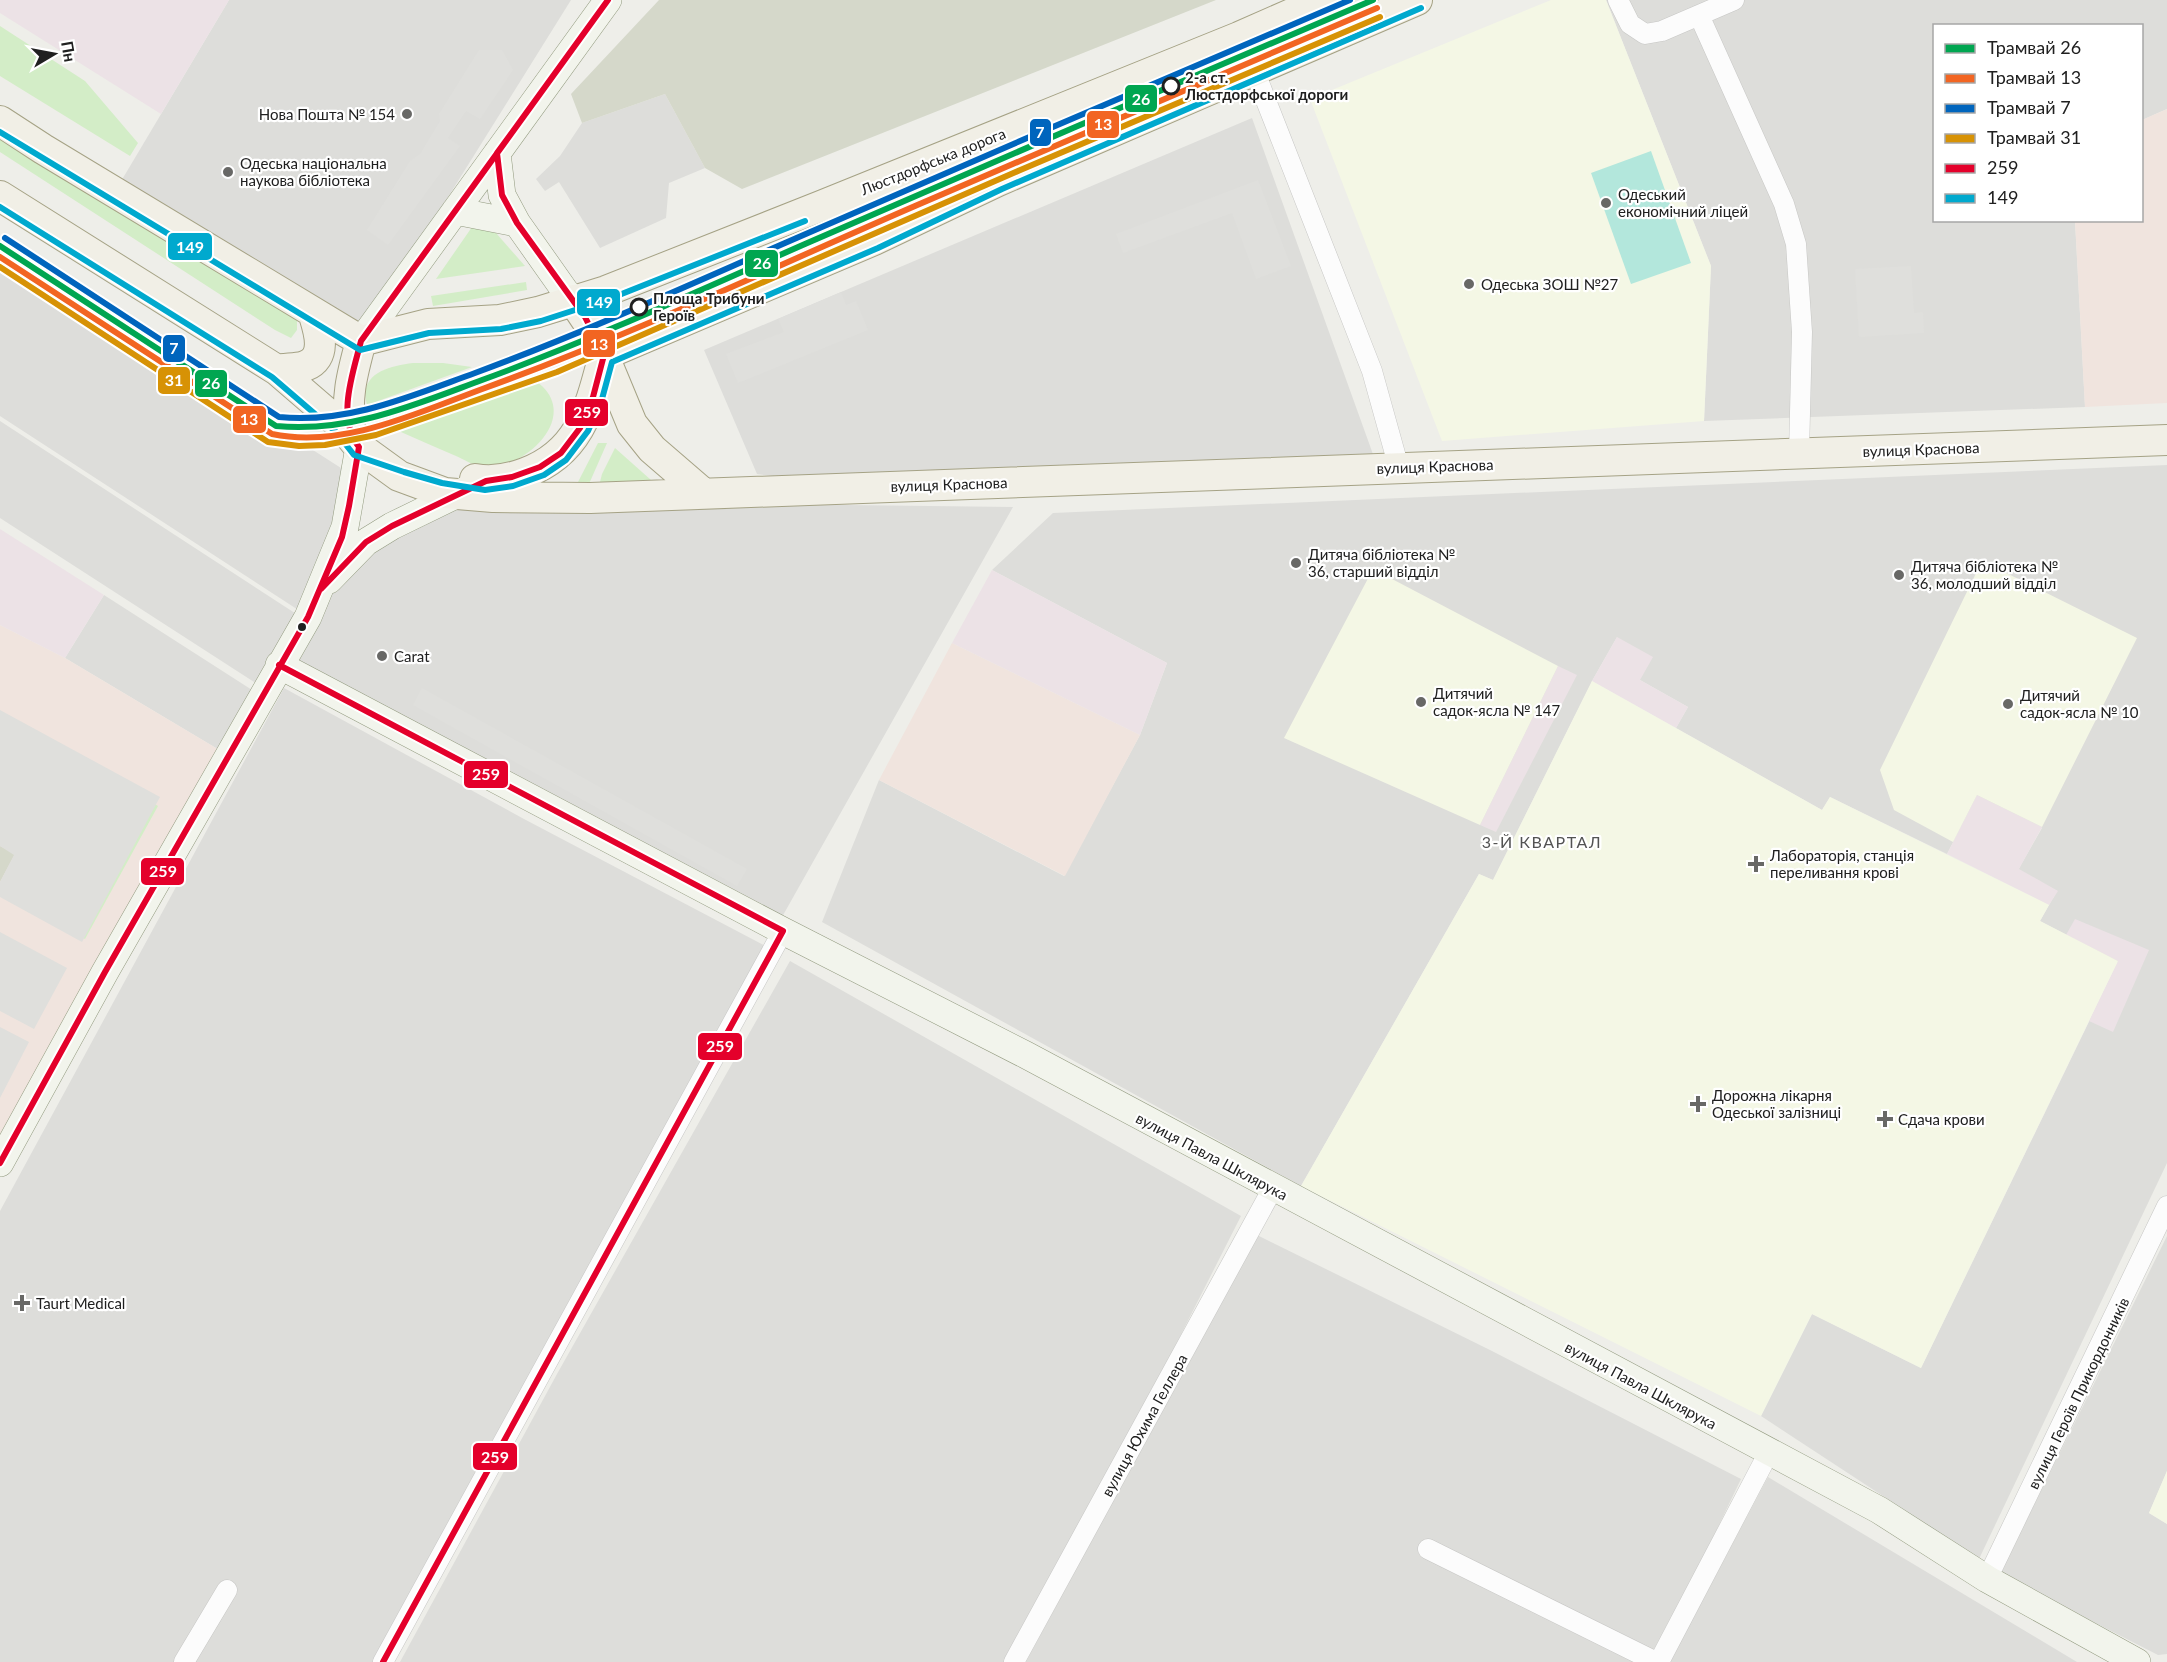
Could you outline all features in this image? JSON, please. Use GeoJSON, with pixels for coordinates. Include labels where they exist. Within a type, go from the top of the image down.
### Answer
{"type":"FeatureCollection","features":[{"type":"Feature","properties":{"kind":"main road","name":"Люстдорфська дорога"},"geometry":{"type":"LineString","coordinates":[[573,300],[606,291],[821,206],[1239,37],[1323,0]]}},
{"type":"Feature","properties":{"kind":"main road"},"geometry":{"type":"LineString","coordinates":[[597,341],[874,240],[998,181],[1418,0]]}},
{"type":"Feature","properties":{"kind":"main road"},"geometry":{"type":"LineString","coordinates":[[0,121],[42,149],[361,341],[428,324],[500,320],[538,312],[573,300],[597,341],[632,424],[651,449],[703,493]]}},
{"type":"Feature","properties":{"kind":"main road"},"geometry":{"type":"LineString","coordinates":[[0,196],[277,370],[353,432],[399,476],[445,493],[457,494]]}},
{"type":"Feature","properties":{"kind":"main road"},"geometry":{"type":"LineString","coordinates":[[277,370],[306,366],[316,358],[320,348],[320,337],[313,312]]}},
{"type":"Feature","properties":{"kind":"main road"},"geometry":{"type":"LineString","coordinates":[[353,432],[349,383],[361,341]]}},
{"type":"Feature","properties":{"kind":"main road"},"geometry":{"type":"LineString","coordinates":[[353,432],[435,471],[486,480],[522,474],[540,467],[561,453],[580,428],[588,408],[597,341]]}},
{"type":"Feature","properties":{"kind":"main road","name":"вулиця Краснова"},"geometry":{"type":"LineString","coordinates":[[457,494],[493,497],[559,497],[703,493],[2167,440]]}},
{"type":"Feature","properties":{"kind":"street"},"geometry":{"type":"LineString","coordinates":[[361,341],[608,0]]}},
{"type":"Feature","properties":{"kind":"street"},"geometry":{"type":"LineString","coordinates":[[1618,0],[1630,24],[1645,34],[1662,31],[1734,0]]}},
{"type":"Feature","properties":{"kind":"street"},"geometry":{"type":"LineString","coordinates":[[1700,15],[1784,204],[1796,244],[1802,332],[1799,453]]}},
{"type":"Feature","properties":{"kind":"street"},"geometry":{"type":"LineString","coordinates":[[1239,37],[1372,370],[1399,468]]}},
{"type":"Feature","properties":{"kind":"street"},"geometry":{"type":"LineString","coordinates":[[496,153],[502,195],[517,223],[573,300]]}},
{"type":"Feature","properties":{"kind":"street"},"geometry":{"type":"LineString","coordinates":[[455,211],[517,223]]}},
{"type":"Feature","properties":{"kind":"street"},"geometry":{"type":"LineString","coordinates":[[0,1163],[105,972],[308,617],[345,527],[353,432]]}},
{"type":"Feature","properties":{"kind":"street"},"geometry":{"type":"LineString","coordinates":[[322,587],[366,542],[392,526],[486,480]]}},
{"type":"Feature","properties":{"kind":"street","name":"вулиця Павла Шклярука"},"geometry":{"type":"LineString","coordinates":[[279,665],[783,931],[1026,1055],[1879,1510],[1987,1579],[2137,1662]]}},
{"type":"Feature","properties":{"kind":"street"},"geometry":{"type":"LineString","coordinates":[[383,1662],[783,931]]}},
{"type":"Feature","properties":{"kind":"street","name":"вулиця Юхима Геллера"},"geometry":{"type":"LineString","coordinates":[[1014,1662],[1273,1188]]}},
{"type":"Feature","properties":{"kind":"street","name":"вулиця Героїв Прикордонників"},"geometry":{"type":"LineString","coordinates":[[1987,1579],[2167,1206]]}},
{"type":"Feature","properties":{"kind":"street"},"geometry":{"type":"LineString","coordinates":[[1428,1549],[1658,1662],[1769,1452]]}},
{"type":"Feature","properties":{"kind":"street"},"geometry":{"type":"LineString","coordinates":[[184,1662],[227,1590]]}},
{"type":"Feature","properties":{"kind":"shaded area"},"geometry":{"type":"Polygon","coordinates":[[[0,0],[229,0],[161,114],[0,13],[0,0]]]}},
{"type":"Feature","properties":{"kind":"shaded area"},"geometry":{"type":"Polygon","coordinates":[[[229,0],[571,0],[360,338],[117,188],[229,0]]]}},
{"type":"Feature","properties":{"kind":"shaded area"},"geometry":{"type":"Polygon","coordinates":[[[659,0],[1216,0],[742,189],[705,168],[665,94],[582,123],[571,94],[659,0]]]}},
{"type":"Feature","properties":{"kind":"shaded area"},"geometry":{"type":"Polygon","coordinates":[[[1551,0],[1606,0],[1711,266],[1704,421],[1442,441],[1310,99],[1551,0]]]}},
{"type":"Feature","properties":{"kind":"shaded area"},"geometry":{"type":"Polygon","coordinates":[[[1606,0],[2167,0],[2167,109],[2143,120],[2143,24],[1933,24],[1933,222],[2075,222],[2085,407],[1704,421],[1711,266],[1606,0]]]}},
{"type":"Feature","properties":{"kind":"shaded area"},"geometry":{"type":"Polygon","coordinates":[[[479,50],[502,50],[513,70],[480,119],[466,111],[448,138],[460,146],[388,245],[367,230],[410,161],[420,154],[440,121],[439,114],[479,50]]]}},
{"type":"Feature","properties":{"kind":"shaded area"},"geometry":{"type":"Polygon","coordinates":[[[665,94],[705,168],[669,183],[666,218],[600,248],[559,182],[545,191],[536,179],[560,156],[582,123],[665,94]]]}},
{"type":"Feature","properties":{"kind":"shaded area"},"geometry":{"type":"Polygon","coordinates":[[[2167,109],[2167,403],[2085,407],[2075,222],[2143,222],[2143,120],[2167,109]]]}},
{"type":"Feature","properties":{"kind":"shaded area"},"geometry":{"type":"Polygon","coordinates":[[[1252,118],[1374,457],[788,478],[757,474],[704,350],[1252,118]]]}},
{"type":"Feature","properties":{"kind":"shaded area"},"geometry":{"type":"Polygon","coordinates":[[[1651,151],[1691,263],[1631,284],[1591,173],[1651,151]]]}},
{"type":"Feature","properties":{"kind":"shaded area"},"geometry":{"type":"Polygon","coordinates":[[[1258,180],[1291,266],[1256,279],[1232,213],[1123,253],[1116,234],[1258,180]]]}},
{"type":"Feature","properties":{"kind":"shaded area"},"geometry":{"type":"Polygon","coordinates":[[[0,249],[341,468],[342,524],[306,615],[0,416],[0,249]]]}},
{"type":"Feature","properties":{"kind":"shaded area"},"geometry":{"type":"Polygon","coordinates":[[[1911,266],[1914,313],[1923,312],[1924,333],[1859,337],[1855,269],[1911,266]]]}},
{"type":"Feature","properties":{"kind":"shaded area"},"geometry":{"type":"Polygon","coordinates":[[[841,292],[846,305],[856,301],[868,330],[738,383],[726,354],[784,332],[778,319],[841,292]]]}},
{"type":"Feature","properties":{"kind":"shaded area"},"geometry":{"type":"Polygon","coordinates":[[[0,421],[304,619],[262,687],[0,518],[0,421]]]}},
{"type":"Feature","properties":{"kind":"shaded area"},"geometry":{"type":"Polygon","coordinates":[[[2167,465],[2167,1163],[1979,1559],[1761,1416],[1812,1314],[1921,1368],[2118,962],[2040,921],[2057,891],[2018,870],[2042,828],[1977,796],[1947,854],[1830,797],[1822,810],[1676,728],[1688,707],[1640,680],[1617,637],[1592,681],[1493,880],[1479,874],[1301,1186],[822,922],[879,780],[1064,876],[1140,735],[1167,663],[992,570],[1053,513],[2167,465]]]}},
{"type":"Feature","properties":{"kind":"shaded area"},"geometry":{"type":"Polygon","coordinates":[[[530,501],[1013,507],[782,917],[287,662],[326,589],[408,522],[464,507],[530,501]]]}},
{"type":"Feature","properties":{"kind":"shaded area"},"geometry":{"type":"Polygon","coordinates":[[[0,529],[104,595],[65,658],[0,625],[0,529]]]}},
{"type":"Feature","properties":{"kind":"shaded area","name":"Дитячий садок-ясла № 10"},"geometry":{"type":"Polygon","coordinates":[[[1982,561],[2137,638],[2042,827],[1977,795],[1953,842],[1894,810],[1880,770],[1982,561]]]}},
{"type":"Feature","properties":{"kind":"shaded area","name":"Дитячий садок-ясла № 147"},"geometry":{"type":"Polygon","coordinates":[[[1373,569],[1558,666],[1480,825],[1284,738],[1373,569]]]}},
{"type":"Feature","properties":{"kind":"shaded area"},"geometry":{"type":"Polygon","coordinates":[[[992,570],[1167,663],[1140,735],[952,643],[992,570]]]}},
{"type":"Feature","properties":{"kind":"shaded area"},"geometry":{"type":"Polygon","coordinates":[[[104,595],[260,695],[226,754],[65,658],[104,595]]]}},
{"type":"Feature","properties":{"kind":"shaded area"},"geometry":{"type":"Polygon","coordinates":[[[0,625],[65,658],[226,754],[0,1156],[0,625]]]}},
{"type":"Feature","properties":{"kind":"shaded area"},"geometry":{"type":"Polygon","coordinates":[[[1617,637],[1653,657],[1640,680],[1688,707],[1676,728],[1592,681],[1617,637]]]}},
{"type":"Feature","properties":{"kind":"shaded area"},"geometry":{"type":"Polygon","coordinates":[[[952,643],[1140,735],[1065,876],[879,780],[952,643]]]}},
{"type":"Feature","properties":{"kind":"shaded area"},"geometry":{"type":"Polygon","coordinates":[[[1558,666],[1577,675],[1496,832],[1480,825],[1558,666]]]}},
{"type":"Feature","properties":{"kind":"shaded area","name":"Дорожна лікарня Одеської залізниці"},"geometry":{"type":"Polygon","coordinates":[[[1592,681],[1822,810],[1830,797],[2049,905],[2040,921],[2118,961],[1921,1368],[1812,1314],[1761,1416],[1301,1186],[1479,874],[1493,880],[1592,681]]]}},
{"type":"Feature","properties":{"kind":"shaded area"},"geometry":{"type":"Polygon","coordinates":[[[284,688],[524,819],[771,949],[378,1662],[0,1662],[0,1211],[284,688]]]}},
{"type":"Feature","properties":{"kind":"shaded area"},"geometry":{"type":"Polygon","coordinates":[[[422,688],[747,869],[737,886],[413,705],[422,688]]]}},
{"type":"Feature","properties":{"kind":"shaded area"},"geometry":{"type":"Polygon","coordinates":[[[0,710],[160,797],[82,942],[0,897],[0,882],[14,855],[0,846],[0,710]]]}},
{"type":"Feature","properties":{"kind":"shaded area"},"geometry":{"type":"Polygon","coordinates":[[[1977,795],[2042,827],[2019,869],[2058,891],[2049,905],[1947,854],[1977,795]]]}},
{"type":"Feature","properties":{"kind":"shaded area"},"geometry":{"type":"Polygon","coordinates":[[[0,846],[15,854],[0,882],[0,846]]]}},
{"type":"Feature","properties":{"kind":"shaded area"},"geometry":{"type":"Polygon","coordinates":[[[2075,919],[2149,950],[2113,1032],[2089,1021],[2118,961],[2066,935],[2075,919]]]}},
{"type":"Feature","properties":{"kind":"shaded area"},"geometry":{"type":"Polygon","coordinates":[[[0,932],[67,968],[34,1029],[0,1011],[0,932]]]}},
{"type":"Feature","properties":{"kind":"shaded area"},"geometry":{"type":"Polygon","coordinates":[[[790,961],[1241,1216],[1134,1427],[1006,1662],[400,1662],[557,1374],[790,961]]]}},
{"type":"Feature","properties":{"kind":"shaded area"},"geometry":{"type":"Polygon","coordinates":[[[0,1027],[29,1042],[0,1098],[0,1027]]]}},
{"type":"Feature","properties":{"kind":"shaded area"},"geometry":{"type":"Polygon","coordinates":[[[1257,1235],[1490,1350],[1741,1479],[1682,1602],[1650,1662],[1026,1662],[1257,1235]]]}},
{"type":"Feature","properties":{"kind":"shaded area"},"geometry":{"type":"Polygon","coordinates":[[[2167,1236],[2167,1471],[2149,1513],[2167,1524],[2167,1654],[2158,1655],[2000,1574],[2167,1236]]]}},
{"type":"Feature","properties":{"kind":"shaded area"},"geometry":{"type":"Polygon","coordinates":[[[2167,1471],[2167,1524],[2149,1513],[2167,1471]]]}},
{"type":"Feature","properties":{"kind":"shaded area"},"geometry":{"type":"Polygon","coordinates":[[[1768,1477],[2077,1662],[1670,1662],[1768,1477]]]}},
{"type":"Feature","properties":{"kind":"green space"},"geometry":{"type":"Polygon","coordinates":[[[0,26],[85,81],[138,143],[130,156],[0,76],[0,26]]]}},
{"type":"Feature","properties":{"kind":"green space"},"geometry":{"type":"Polygon","coordinates":[[[0,130],[297,318],[297,330],[291,338],[275,330],[0,152],[0,130]]]}},
{"type":"Feature","properties":{"kind":"green space"},"geometry":{"type":"Polygon","coordinates":[[[489,225],[525,266],[436,279],[472,227],[489,225]]]}},
{"type":"Feature","properties":{"kind":"green space"},"geometry":{"type":"Polygon","coordinates":[[[526,282],[527,290],[433,306],[431,296],[526,282]]]}},
{"type":"Feature","properties":{"kind":"green space"},"geometry":{"type":"Polygon","coordinates":[[[413,363],[443,363],[472,367],[367,405],[365,394],[371,379],[385,369],[413,363]]]}},
{"type":"Feature","properties":{"kind":"green space"},"geometry":{"type":"Polygon","coordinates":[[[513,372],[532,379],[542,386],[552,400],[554,414],[549,429],[540,442],[512,462],[496,467],[481,467],[392,428],[379,419],[513,372]]]}},
{"type":"Feature","properties":{"kind":"green space"},"geometry":{"type":"Polygon","coordinates":[[[598,443],[607,443],[585,493],[578,489],[578,482],[598,443]]]}},
{"type":"Feature","properties":{"kind":"green space"},"geometry":{"type":"Polygon","coordinates":[[[615,448],[651,480],[652,485],[597,494],[602,474],[615,448]]]}},
{"type":"Feature","properties":{"kind":"green space"},"geometry":{"type":"Polygon","coordinates":[[[153,803],[158,806],[85,939],[79,936],[153,803]]]}},
{"type":"Feature","properties":{"kind":"tram line","name":"7"},"geometry":{"type":"LineString","coordinates":[[5,238],[279,417],[305,418],[354,412],[427,391],[593,327],[1350,0]]}},
{"type":"Feature","properties":{"kind":"tram line","name":"26"},"geometry":{"type":"LineString","coordinates":[[0,246],[276,426],[303,427],[356,421],[432,399],[604,332],[1373,0]]}},
{"type":"Feature","properties":{"kind":"tram line","name":"13"},"geometry":{"type":"LineString","coordinates":[[0,257],[272,434],[326,437],[354,432],[408,417],[594,346],[1377,8]]}},
{"type":"Feature","properties":{"kind":"tram line","name":"31"},"geometry":{"type":"LineString","coordinates":[[0,267],[268,442],[299,446],[325,445],[376,435],[557,372],[1018,171],[1380,17]]}},
{"type":"Feature","properties":{"kind":"transit line","name":"259"},"geometry":{"type":"LineString","coordinates":[[0,1163],[105,972],[308,617],[342,537],[349,506],[359,447],[348,423],[348,395],[361,341],[608,0]]}},
{"type":"Feature","properties":{"kind":"transit line","name":"149"},"geometry":{"type":"LineString","coordinates":[[0,207],[272,377],[336,432],[354,455],[442,483],[485,490],[513,486],[544,475],[566,460],[588,431],[602,399],[612,362],[878,248],[1002,189],[1421,8]]}},
{"type":"Feature","properties":{"kind":"transit line","name":"259"},"geometry":{"type":"LineString","coordinates":[[321,589],[366,542],[392,526],[486,481],[512,477],[540,467],[561,453],[580,428],[593,397],[604,355],[585,317],[517,223],[502,195],[497,153],[519,123]]}},
{"type":"Feature","properties":{"kind":"transit line","name":"149"},"geometry":{"type":"LineString","coordinates":[[0,132],[360,350],[429,333],[501,329],[541,321],[609,299],[805,221]]}},
{"type":"Feature","properties":{"kind":"transit line","name":"259"},"geometry":{"type":"LineString","coordinates":[[279,665],[783,931],[383,1662]]}},
{"type":"Feature","properties":{"kind":"place","name":"2-а ст. Люстдорфської дороги"},"geometry":{"type":"Point","coordinates":[1171,86]}},
{"type":"Feature","properties":{"kind":"place","name":"Нова Пошта № 154"},"geometry":{"type":"Point","coordinates":[407,114]}},
{"type":"Feature","properties":{"kind":"place","name":"Одеська національна наукова бібліотека"},"geometry":{"type":"Point","coordinates":[228,172]}},
{"type":"Feature","properties":{"kind":"place","name":"Одеський економічний ліцей"},"geometry":{"type":"Point","coordinates":[1606,203]}},
{"type":"Feature","properties":{"kind":"place","name":"Одеська ЗОШ №27"},"geometry":{"type":"Point","coordinates":[1469,284]}},
{"type":"Feature","properties":{"kind":"place","name":"Площа Трибуни Героїв"},"geometry":{"type":"Point","coordinates":[639,307]}},
{"type":"Feature","properties":{"kind":"place","name":"Дитяча бібліотека № 36, старший відділ"},"geometry":{"type":"Point","coordinates":[1296,563]}},
{"type":"Feature","properties":{"kind":"place","name":"Дитяча бібліотека № 36, молодший відділ"},"geometry":{"type":"Point","coordinates":[1899,575]}},
{"type":"Feature","properties":{"kind":"place","name":"Carat"},"geometry":{"type":"Point","coordinates":[382,656]}},
{"type":"Feature","properties":{"kind":"place","name":"Дитячий садок-ясла № 147"},"geometry":{"type":"Point","coordinates":[1421,702]}},
{"type":"Feature","properties":{"kind":"place","name":"Дитячий садок-ясла № 10"},"geometry":{"type":"Point","coordinates":[2008,704]}},
{"type":"Feature","properties":{"kind":"place","name":"Лабораторія, станція переливання крові"},"geometry":{"type":"Point","coordinates":[1756,864]}},
{"type":"Feature","properties":{"kind":"place","name":"Дорожна лікарня Одеської залізниці"},"geometry":{"type":"Point","coordinates":[1698,1104]}},
{"type":"Feature","properties":{"kind":"place","name":"Сдача крови"},"geometry":{"type":"Point","coordinates":[1885,1119]}},
{"type":"Feature","properties":{"kind":"place","name":"Taurt Medical"},"geometry":{"type":"Point","coordinates":[22,1303]}},
{"type":"Feature","properties":{"kind":"district","name":"3-Й КВАРТАЛ"},"geometry":{"type":"Point","coordinates":[1542,841]}}]}
